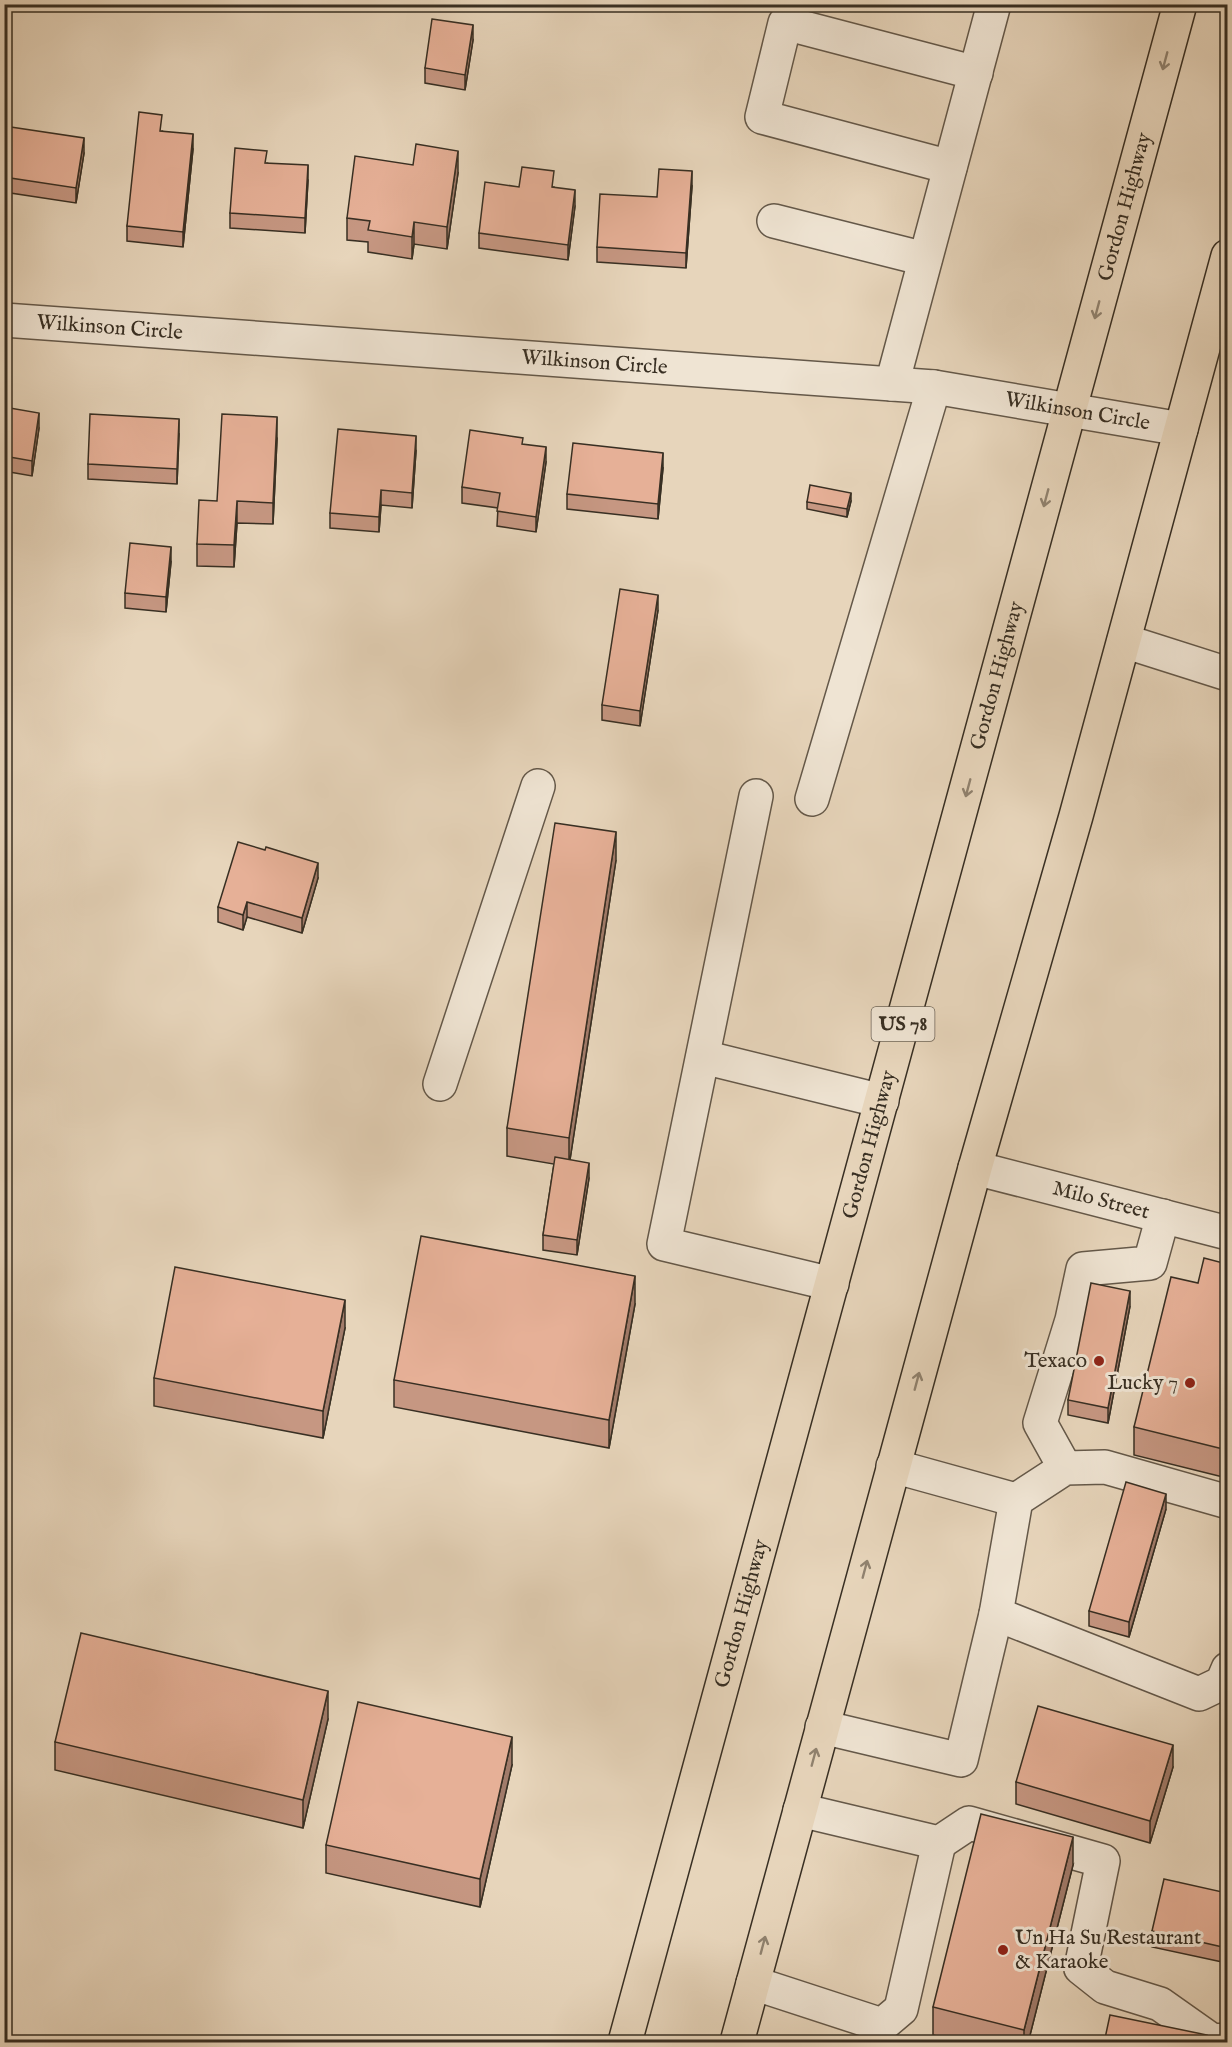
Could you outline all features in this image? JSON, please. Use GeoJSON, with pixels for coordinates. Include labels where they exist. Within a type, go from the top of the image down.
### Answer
{"type":"FeatureCollection","features":[{"type":"Feature","properties":{"kind":"highway","name":"Gordon Highway"},"geometry":{"type":"LineString","coordinates":[[625,2043],[1180,4]]}},
{"type":"Feature","properties":{"kind":"highway"},"geometry":{"type":"LineString","coordinates":[[737,2043],[975,1168],[1124,641],[1227,256]]}},
{"type":"Feature","properties":{"kind":"street"},"geometry":{"type":"LineString","coordinates":[[892,384],[994,4]]}},
{"type":"Feature","properties":{"kind":"street"},"geometry":{"type":"LineString","coordinates":[[950,167],[762,117],[786,14],[976,73]]}},
{"type":"Feature","properties":{"kind":"street"},"geometry":{"type":"LineString","coordinates":[[774,221],[925,259]]}},
{"type":"Feature","properties":{"kind":"street","name":"Wilkinson Circle"},"geometry":{"type":"LineString","coordinates":[[4,320],[934,387],[1181,429]]}},
{"type":"Feature","properties":{"kind":"street"},"geometry":{"type":"LineString","coordinates":[[812,799],[934,387]]}},
{"type":"Feature","properties":{"kind":"street"},"geometry":{"type":"LineString","coordinates":[[1124,641],[1227,674]]}},
{"type":"Feature","properties":{"kind":"street"},"geometry":{"type":"LineString","coordinates":[[440,1084],[538,786]]}},
{"type":"Feature","properties":{"kind":"street"},"geometry":{"type":"LineString","coordinates":[[756,796],[664,1244],[832,1284]]}},
{"type":"Feature","properties":{"kind":"street"},"geometry":{"type":"LineString","coordinates":[[703,1056],[882,1101]]}},
{"type":"Feature","properties":{"kind":"street","name":"Milo Street"},"geometry":{"type":"LineString","coordinates":[[975,1168],[1227,1233]]}},
{"type":"Feature","properties":{"kind":"street"},"geometry":{"type":"LineString","coordinates":[[1065,1468],[1040,1423],[1072,1320],[1083,1269],[1150,1263],[1163,1216]]}},
{"type":"Feature","properties":{"kind":"street"},"geometry":{"type":"LineString","coordinates":[[893,1466],[1016,1500]]}},
{"type":"Feature","properties":{"kind":"street"},"geometry":{"type":"LineString","coordinates":[[822,1727],[961,1760],[996,1614],[1016,1500],[1065,1468],[1105,1467],[1227,1502]]}},
{"type":"Feature","properties":{"kind":"street"},"geometry":{"type":"LineString","coordinates":[[996,1614],[1199,1694],[1222,1683],[1227,1669]]}},
{"type":"Feature","properties":{"kind":"street"},"geometry":{"type":"LineString","coordinates":[[800,1810],[939,1843]]}},
{"type":"Feature","properties":{"kind":"street"},"geometry":{"type":"LineString","coordinates":[[753,1983],[882,2025],[901,2008],[939,1843],[969,1823],[1104,1861],[1081,1968],[1105,1987],[1160,2004],[1211,2040],[1227,2042]]}},
{"type":"Feature","properties":{"kind":"building"},"geometry":{"type":"Polygon","coordinates":[[[432,19],[473,25],[465,75],[425,68],[432,19]]]}},
{"type":"Feature","properties":{"kind":"building"},"geometry":{"type":"Polygon","coordinates":[[[139,112],[162,115],[160,131],[193,134],[183,232],[127,226],[139,112]]]}},
{"type":"Feature","properties":{"kind":"building"},"geometry":{"type":"Polygon","coordinates":[[[4,126],[84,138],[76,188],[4,177],[4,126]]]}},
{"type":"Feature","properties":{"kind":"building"},"geometry":{"type":"Polygon","coordinates":[[[416,144],[458,151],[447,227],[414,222],[412,237],[368,230],[370,221],[347,218],[355,156],[413,165],[416,144]]]}},
{"type":"Feature","properties":{"kind":"building"},"geometry":{"type":"Polygon","coordinates":[[[235,148],[267,151],[265,163],[308,165],[305,218],[230,213],[235,148]]]}},
{"type":"Feature","properties":{"kind":"building"},"geometry":{"type":"Polygon","coordinates":[[[522,167],[554,171],[552,187],[575,190],[568,245],[479,233],[485,182],[519,187],[522,167]]]}},
{"type":"Feature","properties":{"kind":"building"},"geometry":{"type":"Polygon","coordinates":[[[659,169],[692,171],[686,253],[597,247],[600,194],[657,197],[659,169]]]}},
{"type":"Feature","properties":{"kind":"building"},"geometry":{"type":"Polygon","coordinates":[[[4,407],[39,413],[32,461],[4,456],[4,407]]]}},
{"type":"Feature","properties":{"kind":"building"},"geometry":{"type":"Polygon","coordinates":[[[90,414],[179,419],[177,469],[88,464],[90,414]]]}},
{"type":"Feature","properties":{"kind":"building"},"geometry":{"type":"Polygon","coordinates":[[[222,414],[277,417],[273,503],[237,501],[234,545],[197,544],[199,500],[217,501],[222,414]]]}},
{"type":"Feature","properties":{"kind":"building"},"geometry":{"type":"Polygon","coordinates":[[[338,429],[416,436],[412,493],[381,490],[379,517],[330,513],[338,429]]]}},
{"type":"Feature","properties":{"kind":"building"},"geometry":{"type":"Polygon","coordinates":[[[470,430],[523,438],[522,444],[546,447],[536,517],[497,511],[500,493],[462,487],[470,430]]]}},
{"type":"Feature","properties":{"kind":"building"},"geometry":{"type":"Polygon","coordinates":[[[573,443],[663,453],[658,504],[567,494],[573,443]]]}},
{"type":"Feature","properties":{"kind":"building"},"geometry":{"type":"Polygon","coordinates":[[[810,485],[851,493],[847,509],[807,502],[810,485]]]}},
{"type":"Feature","properties":{"kind":"building"},"geometry":{"type":"Polygon","coordinates":[[[130,543],[171,547],[166,597],[125,593],[130,543]]]}},
{"type":"Feature","properties":{"kind":"building"},"geometry":{"type":"Polygon","coordinates":[[[620,589],[658,595],[640,711],[602,705],[620,589]]]}},
{"type":"Feature","properties":{"kind":"building"},"geometry":{"type":"Polygon","coordinates":[[[555,823],[616,832],[569,1138],[507,1128],[555,823]]]}},
{"type":"Feature","properties":{"kind":"building"},"geometry":{"type":"Polygon","coordinates":[[[238,842],[265,850],[266,847],[318,863],[302,918],[247,902],[243,915],[218,907],[238,842]]]}},
{"type":"Feature","properties":{"kind":"building"},"geometry":{"type":"Polygon","coordinates":[[[555,1157],[589,1163],[577,1240],[543,1235],[555,1157]]]}},
{"type":"Feature","properties":{"kind":"building"},"geometry":{"type":"Polygon","coordinates":[[[421,1236],[635,1276],[609,1420],[394,1380],[421,1236]]]}},
{"type":"Feature","properties":{"kind":"building","name":"Lucky 7"},"geometry":{"type":"Polygon","coordinates":[[[1204,1258],[1227,1264],[1227,1450],[1134,1427],[1171,1277],[1198,1283],[1204,1258]]]}},
{"type":"Feature","properties":{"kind":"building"},"geometry":{"type":"Polygon","coordinates":[[[175,1267],[345,1300],[323,1411],[154,1378],[175,1267]]]}},
{"type":"Feature","properties":{"kind":"building","name":"Texaco"},"geometry":{"type":"Polygon","coordinates":[[[1091,1283],[1130,1291],[1108,1408],[1068,1400],[1091,1283]]]}},
{"type":"Feature","properties":{"kind":"building"},"geometry":{"type":"Polygon","coordinates":[[[1126,1482],[1166,1494],[1129,1622],[1089,1611],[1126,1482]]]}},
{"type":"Feature","properties":{"kind":"building"},"geometry":{"type":"Polygon","coordinates":[[[81,1633],[328,1691],[303,1800],[55,1742],[81,1633]]]}},
{"type":"Feature","properties":{"kind":"building"},"geometry":{"type":"Polygon","coordinates":[[[358,1702],[512,1737],[480,1879],[326,1845],[358,1702]]]}},
{"type":"Feature","properties":{"kind":"building"},"geometry":{"type":"Polygon","coordinates":[[[1038,1706],[1173,1745],[1150,1821],[1016,1782],[1038,1706]]]}},
{"type":"Feature","properties":{"kind":"building","name":"Un Ha Su Restaurant & Karaoke"},"geometry":{"type":"Polygon","coordinates":[[[981,1814],[1073,1837],[1024,2030],[933,2007],[981,1814]]]}},
{"type":"Feature","properties":{"kind":"building"},"geometry":{"type":"Polygon","coordinates":[[[1164,1879],[1227,1893],[1227,1948],[1152,1931],[1164,1879]]]}},
{"type":"Feature","properties":{"kind":"building"},"geometry":{"type":"Polygon","coordinates":[[[1110,2015],[1207,2035],[1205,2043],[1104,2043],[1110,2015]]]}},
{"type":"Feature","properties":{"kind":"place","name":"Texaco"},"geometry":{"type":"Point","coordinates":[1099,1361]}},
{"type":"Feature","properties":{"kind":"place","name":"Lucky 7"},"geometry":{"type":"Point","coordinates":[1190,1383]}},
{"type":"Feature","properties":{"kind":"place","name":"Un Ha Su Restaurant & Karaoke"},"geometry":{"type":"Point","coordinates":[1003,1950]}}]}
